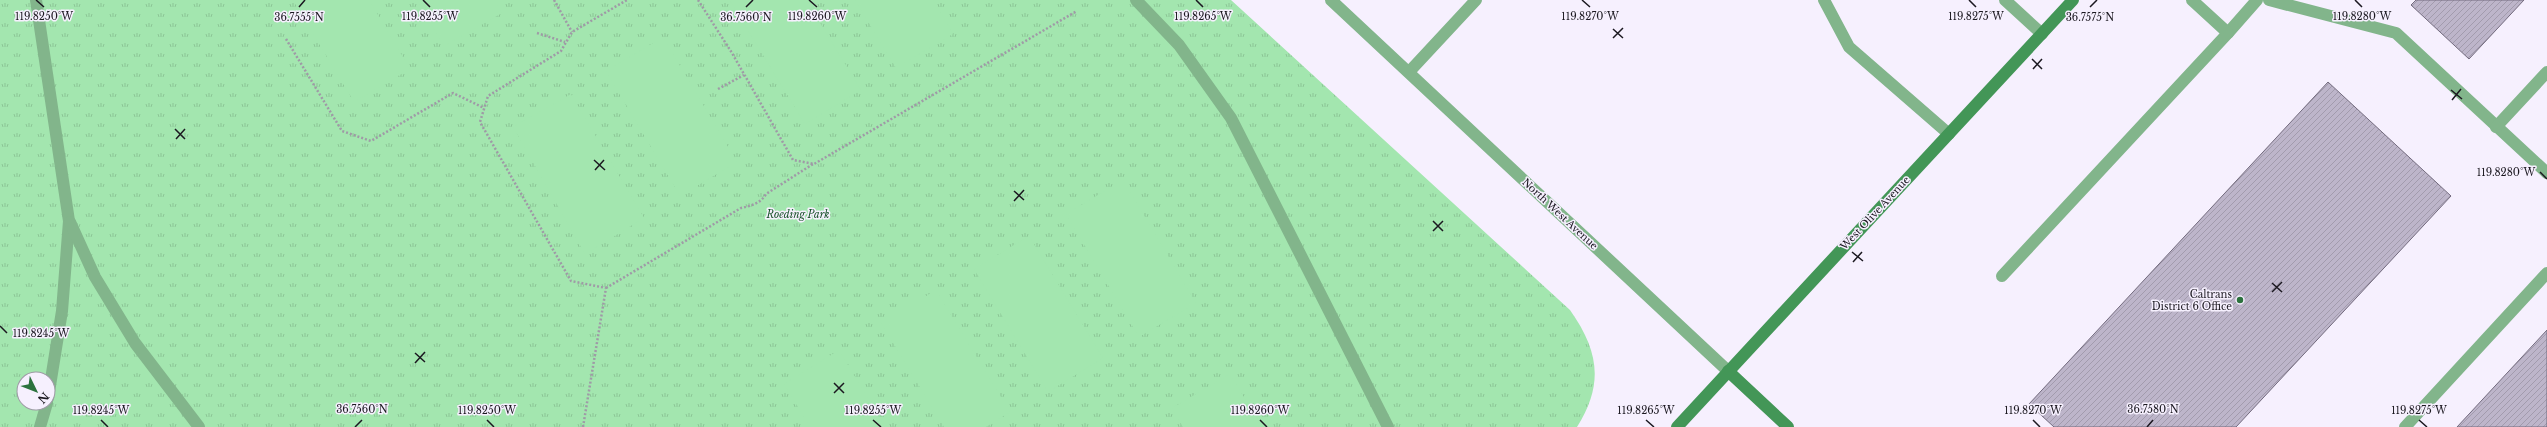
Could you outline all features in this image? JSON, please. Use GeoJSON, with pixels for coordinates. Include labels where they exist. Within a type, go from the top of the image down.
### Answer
{"type":"FeatureCollection","features":[{"type":"Feature","properties":{"kind":"main road","name":"West Olive Avenue"},"geometry":{"type":"LineString","coordinates":[[1677,427],[2073,0]]}},
{"type":"Feature","properties":{"kind":"main road","name":"North West Avenue"},"geometry":{"type":"LineString","coordinates":[[1728,371],[1788,427]]}},
{"type":"Feature","properties":{"kind":"street"},"geometry":{"type":"LineString","coordinates":[[36,0],[69,221],[62,311],[52,371]]}},
{"type":"Feature","properties":{"kind":"street"},"geometry":{"type":"LineString","coordinates":[[1136,0],[1180,45],[1231,118],[1388,427]]}},
{"type":"Feature","properties":{"kind":"street","name":"North West Avenue"},"geometry":{"type":"LineString","coordinates":[[1331,0],[1728,371]]}},
{"type":"Feature","properties":{"kind":"street"},"geometry":{"type":"LineString","coordinates":[[1408,72],[1476,0]]}},
{"type":"Feature","properties":{"kind":"street"},"geometry":{"type":"LineString","coordinates":[[1824,0],[1849,47],[1949,134]]}},
{"type":"Feature","properties":{"kind":"street"},"geometry":{"type":"LineString","coordinates":[[2005,0],[2042,34]]}},
{"type":"Feature","properties":{"kind":"street"},"geometry":{"type":"LineString","coordinates":[[2192,0],[2228,33]]}},
{"type":"Feature","properties":{"kind":"street"},"geometry":{"type":"LineString","coordinates":[[2002,276],[2257,0]]}},
{"type":"Feature","properties":{"kind":"street"},"geometry":{"type":"LineString","coordinates":[[2269,0],[2396,33],[2547,174]]}},
{"type":"Feature","properties":{"kind":"street"},"geometry":{"type":"LineString","coordinates":[[2496,127],[2547,72]]}},
{"type":"Feature","properties":{"kind":"street"},"geometry":{"type":"LineString","coordinates":[[69,221],[95,277],[135,342],[199,427]]}},
{"type":"Feature","properties":{"kind":"street"},"geometry":{"type":"LineString","coordinates":[[2405,427],[2547,273]]}},
{"type":"Feature","properties":{"kind":"street"},"geometry":{"type":"LineString","coordinates":[[40,427],[45,411]]}},
{"type":"Feature","properties":{"kind":"path"},"geometry":{"type":"LineString","coordinates":[[554,0],[572,32]]}},
{"type":"Feature","properties":{"kind":"path"},"geometry":{"type":"LineString","coordinates":[[627,0],[572,32],[561,51],[488,96],[480,122],[571,281],[606,288],[741,208],[750,206],[763,199],[766,194],[814,164],[1077,11]]}},
{"type":"Feature","properties":{"kind":"path"},"geometry":{"type":"LineString","coordinates":[[698,0],[744,75],[793,160],[814,164]]}},
{"type":"Feature","properties":{"kind":"path"},"geometry":{"type":"LineString","coordinates":[[538,33],[565,42]]}},
{"type":"Feature","properties":{"kind":"path"},"geometry":{"type":"LineString","coordinates":[[286,39],[342,131],[371,141],[453,93],[484,108]]}},
{"type":"Feature","properties":{"kind":"path"},"geometry":{"type":"LineString","coordinates":[[718,90],[744,75]]}},
{"type":"Feature","properties":{"kind":"path"},"geometry":{"type":"LineString","coordinates":[[584,427],[606,288]]}},
{"type":"Feature","properties":{"kind":"green space","name":"Roeding Park"},"geometry":{"type":"Polygon","coordinates":[[[0,0],[1231,0],[1570,310],[1580,325],[1587,340],[1592,354],[1594,368],[1594,382],[1591,396],[1586,411],[1577,427],[0,427],[0,0]]]}},
{"type":"Feature","properties":{"kind":"green space"},"geometry":{"type":"Polygon","coordinates":[[[293,0],[369,0],[410,69],[354,102],[293,0]]]}},
{"type":"Feature","properties":{"kind":"green space"},"geometry":{"type":"Polygon","coordinates":[[[417,0],[494,0],[502,13],[444,46],[417,0]]]}},
{"type":"Feature","properties":{"kind":"green space"},"geometry":{"type":"Polygon","coordinates":[[[806,0],[861,90],[805,124],[730,1],[806,0]]]}},
{"type":"Feature","properties":{"kind":"green space"},"geometry":{"type":"Polygon","coordinates":[[[855,0],[933,0],[953,34],[896,68],[855,0]]]}},
{"type":"Feature","properties":{"kind":"green space"},"geometry":{"type":"Polygon","coordinates":[[[663,37],[737,162],[680,196],[606,71],[663,37]]]}},
{"type":"Feature","properties":{"kind":"green space"},"geometry":{"type":"Polygon","coordinates":[[[571,94],[644,218],[585,254],[513,127],[571,94]]]}},
{"type":"Feature","properties":{"kind":"green space"},"geometry":{"type":"Polygon","coordinates":[[[1123,180],[1196,303],[1139,337],[1066,214],[1123,180]]]}},
{"type":"Feature","properties":{"kind":"green space"},"geometry":{"type":"Polygon","coordinates":[[[1029,236],[1103,358],[1048,392],[974,269],[1029,236]]]}},
{"type":"Feature","properties":{"kind":"green space"},"geometry":{"type":"Polygon","coordinates":[[[936,290],[1010,412],[986,427],[944,427],[881,323],[936,290]]]}},
{"type":"Feature","properties":{"kind":"green space"},"geometry":{"type":"Polygon","coordinates":[[[839,350],[885,427],[810,427],[784,384],[839,350]]]}},
{"type":"Feature","properties":{"kind":"green space"},"geometry":{"type":"Polygon","coordinates":[[[1230,374],[1262,427],[1183,427],[1172,408],[1230,374]]]}},
{"type":"Feature","properties":{"kind":"building"},"geometry":{"type":"Polygon","coordinates":[[[2416,0],[2524,0],[2469,59],[2411,5],[2416,0]]]}},
{"type":"Feature","properties":{"kind":"building","name":"Caltrans District 6 Office"},"geometry":{"type":"Polygon","coordinates":[[[2328,82],[2451,196],[2236,427],[2054,427],[2029,404],[2328,82]]]}},
{"type":"Feature","properties":{"kind":"building"},"geometry":{"type":"Polygon","coordinates":[[[2547,330],[2547,427],[2457,427],[2547,330]]]}},
{"type":"Feature","properties":{"kind":"place","name":"Caltrans District 6 Office"},"geometry":{"type":"Point","coordinates":[2240,300]}}]}
